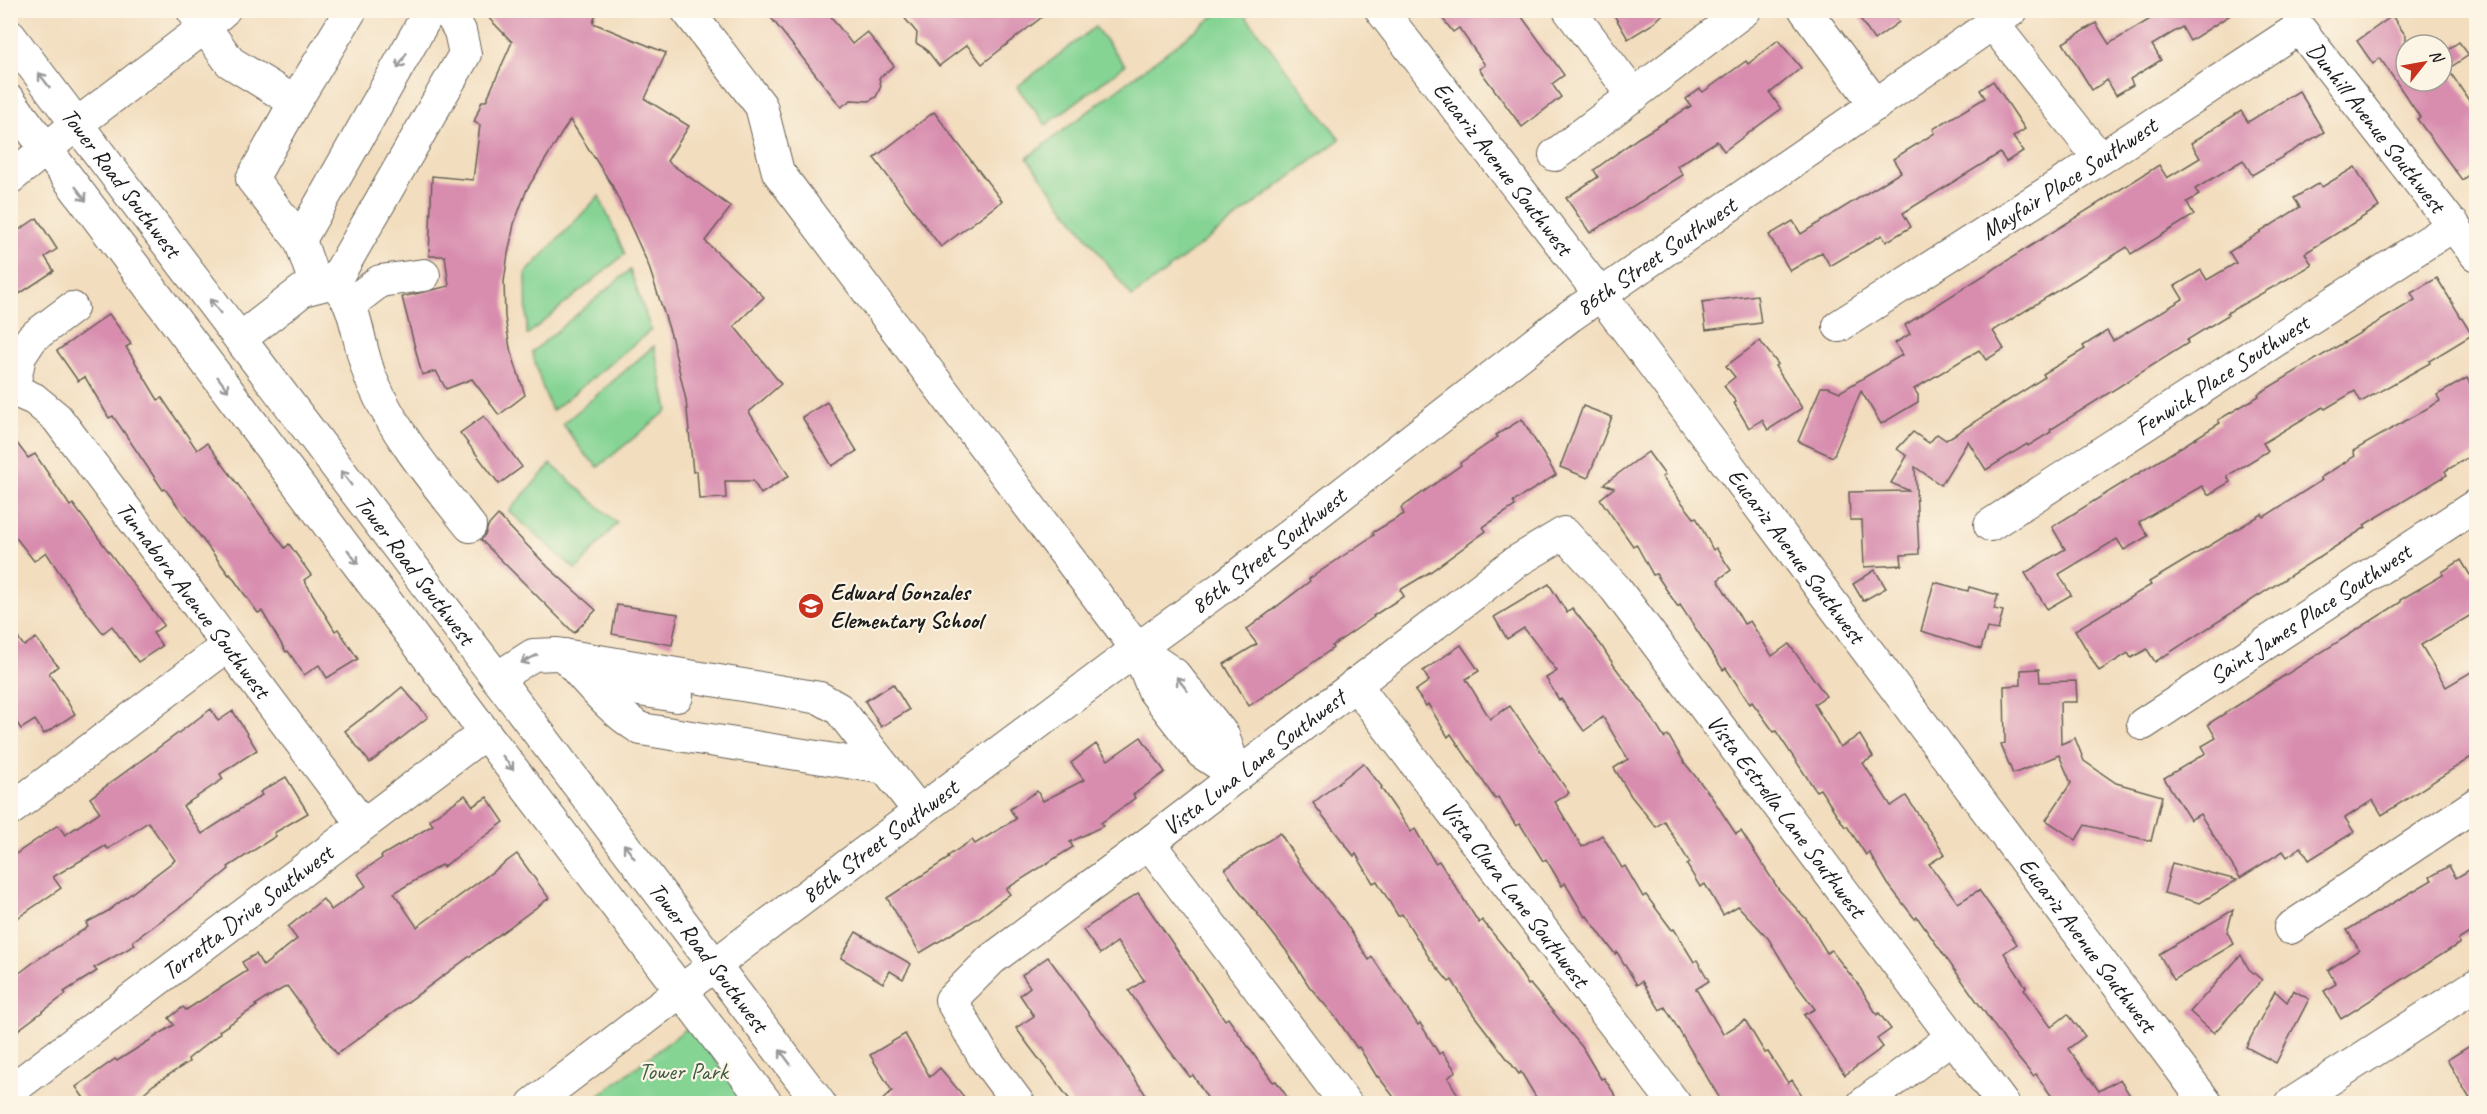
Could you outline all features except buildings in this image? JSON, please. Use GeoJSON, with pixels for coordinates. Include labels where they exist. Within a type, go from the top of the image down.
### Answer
{"type":"FeatureCollection","features":[{"type":"Feature","properties":{"kind":"street"},"geometry":{"type":"LineString","coordinates":[[351,10],[252,178],[300,240],[334,291],[392,421],[432,479],[471,526]]}},
{"type":"Feature","properties":{"kind":"street"},"geometry":{"type":"LineString","coordinates":[[300,240],[430,10]]}},
{"type":"Feature","properties":{"kind":"street"},"geometry":{"type":"LineString","coordinates":[[334,291],[465,54],[460,31],[448,10]]}},
{"type":"Feature","properties":{"kind":"street"},"geometry":{"type":"LineString","coordinates":[[687,10],[761,106],[778,172],[1137,649],[1154,691],[1202,753],[1237,776]]}},
{"type":"Feature","properties":{"kind":"street","name":"Eucariz Avenue Southwest"},"geometry":{"type":"LineString","coordinates":[[1381,10],[1600,295],[2207,1104]]}},
{"type":"Feature","properties":{"kind":"street"},"geometry":{"type":"LineString","coordinates":[[1569,10],[1634,96]]}},
{"type":"Feature","properties":{"kind":"street"},"geometry":{"type":"LineString","coordinates":[[1555,155],[1745,10]]}},
{"type":"Feature","properties":{"kind":"street"},"geometry":{"type":"LineString","coordinates":[[1805,10],[1876,105]]}},
{"type":"Feature","properties":{"kind":"street"},"geometry":{"type":"LineString","coordinates":[[10,178],[207,16],[230,62],[295,102]]}},
{"type":"Feature","properties":{"kind":"street"},"geometry":{"type":"LineString","coordinates":[[2002,17],[2100,159]]}},
{"type":"Feature","properties":{"kind":"street","name":"86th Street Southwest"},"geometry":{"type":"LineString","coordinates":[[533,1104],[919,811],[1224,586],[1600,295],[2002,17]]}},
{"type":"Feature","properties":{"kind":"street","name":"Mayfair Place Southwest"},"geometry":{"type":"LineString","coordinates":[[1839,326],[2100,159],[2298,28]]}},
{"type":"Feature","properties":{"kind":"street","name":"Dunhill Avenue Southwest"},"geometry":{"type":"LineString","coordinates":[[2298,28],[2476,255]]}},
{"type":"Feature","properties":{"kind":"street","name":"Tower Road Southwest"},"geometry":{"type":"LineString","coordinates":[[10,36],[820,1104]]}},
{"type":"Feature","properties":{"kind":"street","name":"Tower Road Southwest"},"geometry":{"type":"LineString","coordinates":[[10,101],[767,1104]]}},
{"type":"Feature","properties":{"kind":"street","name":"Fenwick Place Southwest"},"geometry":{"type":"LineString","coordinates":[[1990,525],[2454,225]]}},
{"type":"Feature","properties":{"kind":"street"},"geometry":{"type":"LineString","coordinates":[[240,339],[303,290],[334,291],[424,275]]}},
{"type":"Feature","properties":{"kind":"street"},"geometry":{"type":"LineString","coordinates":[[12,391],[20,356],[32,338],[72,308]]}},
{"type":"Feature","properties":{"kind":"street","name":"Tunnabora Avenue Southwest"},"geometry":{"type":"LineString","coordinates":[[12,391],[34,399],[57,418],[362,824]]}},
{"type":"Feature","properties":{"kind":"street","name":"Saint James Place Southwest"},"geometry":{"type":"LineString","coordinates":[[2143,724],[2476,505]]}},
{"type":"Feature","properties":{"kind":"street","name":"Vista Luna Lane Southwest"},"geometry":{"type":"LineString","coordinates":[[1019,1104],[984,1057],[951,1000],[992,959],[1149,843],[1514,563],[1564,532]]}},
{"type":"Feature","properties":{"kind":"street","name":"Vista Estrella Lane Southwest"},"geometry":{"type":"LineString","coordinates":[[1564,532],[1615,588],[2003,1104]]}},
{"type":"Feature","properties":{"kind":"street"},"geometry":{"type":"LineString","coordinates":[[14,799],[227,646]]}},
{"type":"Feature","properties":{"kind":"street"},"geometry":{"type":"LineString","coordinates":[[497,678],[533,655],[564,656],[820,698],[838,709],[919,811]]}},
{"type":"Feature","properties":{"kind":"street"},"geometry":{"type":"LineString","coordinates":[[564,656],[624,719],[641,729],[878,759]]}},
{"type":"Feature","properties":{"kind":"street"},"geometry":{"type":"LineString","coordinates":[[589,682],[850,724]]}},
{"type":"Feature","properties":{"kind":"street","name":"Vista Clara Lane Southwest"},"geometry":{"type":"LineString","coordinates":[[1355,684],[1675,1104]]}},
{"type":"Feature","properties":{"kind":"street","name":"Torretta Drive Southwest"},"geometry":{"type":"LineString","coordinates":[[10,1091],[485,733]]}},
{"type":"Feature","properties":{"kind":"street"},"geometry":{"type":"LineString","coordinates":[[2290,928],[2476,804]]}},
{"type":"Feature","properties":{"kind":"street"},"geometry":{"type":"LineString","coordinates":[[1149,843],[1346,1104]]}},
{"type":"Feature","properties":{"kind":"street"},"geometry":{"type":"LineString","coordinates":[[2291,1104],[2476,984]]}},
{"type":"Feature","properties":{"kind":"street"},"geometry":{"type":"LineString","coordinates":[[1863,1104],[1952,1037]]}},
{"type":"Feature","properties":{"kind":"green space"},"geometry":{"type":"Polygon","coordinates":[[[1221,11],[1242,11],[1340,139],[1132,297],[1027,158],[1221,11]]]}},
{"type":"Feature","properties":{"kind":"green space"},"geometry":{"type":"Polygon","coordinates":[[[1095,27],[1125,65],[1046,125],[1017,87],[1095,27]]]}},
{"type":"Feature","properties":{"kind":"green space"},"geometry":{"type":"Polygon","coordinates":[[[599,196],[625,254],[527,335],[526,273],[599,196]]]}},
{"type":"Feature","properties":{"kind":"green space"},"geometry":{"type":"Polygon","coordinates":[[[630,270],[651,330],[552,411],[532,352],[630,270]]]}},
{"type":"Feature","properties":{"kind":"green space"},"geometry":{"type":"Polygon","coordinates":[[[654,346],[668,410],[598,467],[583,452],[563,424],[654,346]]]}},
{"type":"Feature","properties":{"kind":"green space"},"geometry":{"type":"Polygon","coordinates":[[[551,464],[617,523],[576,570],[509,511],[551,464]]]}},
{"type":"Feature","properties":{"kind":"green space","name":"Tower Park"},"geometry":{"type":"Polygon","coordinates":[[[690,1026],[747,1103],[588,1104],[690,1026]]]}},
{"type":"Feature","properties":{"kind":"place","name":"Edward Gonzales Elementary School"},"geometry":{"type":"Point","coordinates":[811,606]}}]}
